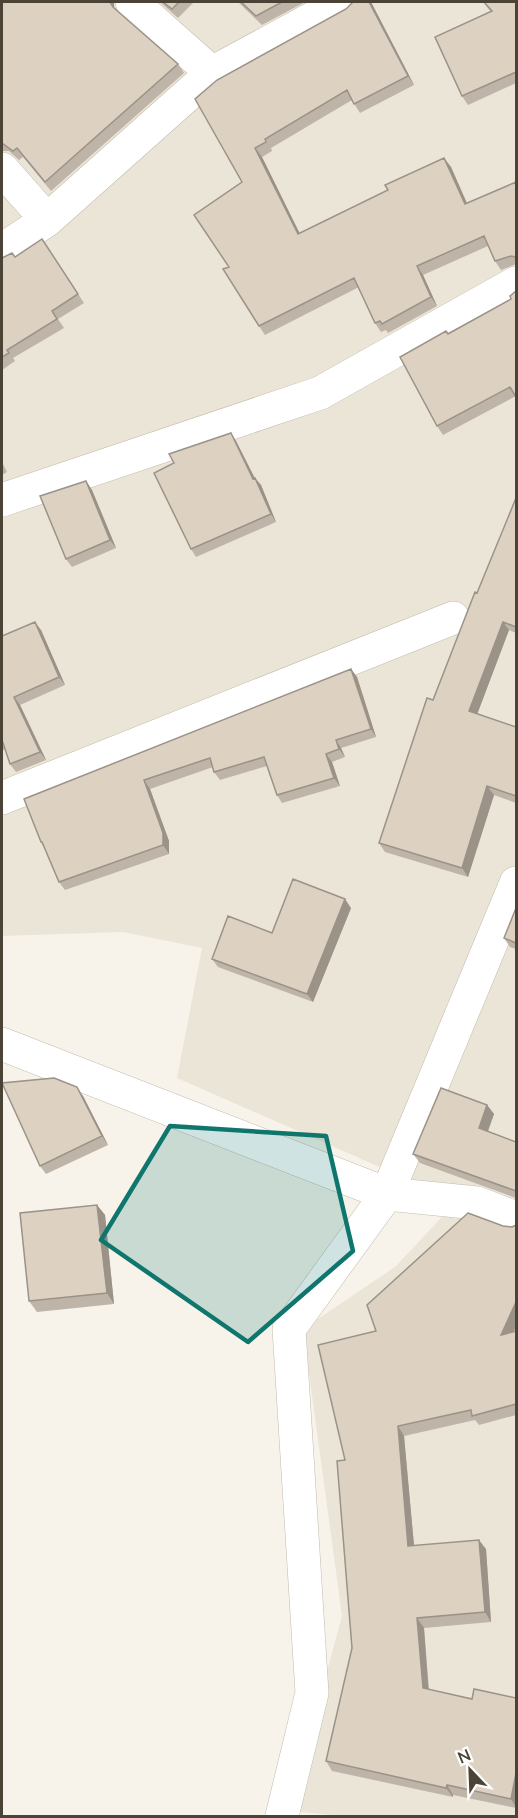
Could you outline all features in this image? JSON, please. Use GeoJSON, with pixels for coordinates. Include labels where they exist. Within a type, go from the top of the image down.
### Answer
{"type":"FeatureCollection","features":[{"type":"Feature","properties":{"kind":"street"},"geometry":{"type":"LineString","coordinates":[[132,2],[212,73]]}},
{"type":"Feature","properties":{"kind":"street"},"geometry":{"type":"LineString","coordinates":[[2,250],[47,220],[212,73],[343,2]]}},
{"type":"Feature","properties":{"kind":"street"},"geometry":{"type":"LineString","coordinates":[[2,169],[47,220]]}},
{"type":"Feature","properties":{"kind":"street"},"geometry":{"type":"LineString","coordinates":[[2,500],[320,393],[516,284]]}},
{"type":"Feature","properties":{"kind":"street"},"geometry":{"type":"LineString","coordinates":[[2,798],[453,618]]}},
{"type":"Feature","properties":{"kind":"street"},"geometry":{"type":"LineString","coordinates":[[282,1816],[312,1693],[289,1329],[387,1194],[516,883]]}},
{"type":"Feature","properties":{"kind":"street"},"geometry":{"type":"LineString","coordinates":[[2,1044],[387,1194],[477,1203],[516,1218]]}},
{"type":"Feature","properties":{"kind":"highlighted area"},"geometry":{"type":"Polygon","coordinates":[[[170,1126],[326,1136],[353,1251],[248,1342],[101,1240],[170,1126]]]}},
{"type":"Feature","properties":{"kind":"shaded area"},"geometry":{"type":"Polygon","coordinates":[[[2,2],[516,2],[516,1816],[343,1816],[289,1811],[342,1616],[303,1329],[395,1267],[457,1201],[177,1078],[202,948],[123,932],[2,936],[2,2]]]}},
{"type":"Feature","properties":{"kind":"building"},"geometry":{"type":"Polygon","coordinates":[[[2,2],[110,2],[178,64],[45,182],[17,148],[13,151],[2,143],[2,2]]]}},
{"type":"Feature","properties":{"kind":"building"},"geometry":{"type":"Polygon","coordinates":[[[163,2],[179,2],[172,9],[163,2]]]}},
{"type":"Feature","properties":{"kind":"building"},"geometry":{"type":"Polygon","coordinates":[[[241,2],[282,2],[256,16],[241,2]]]}},
{"type":"Feature","properties":{"kind":"building"},"geometry":{"type":"Polygon","coordinates":[[[353,2],[369,2],[408,76],[354,104],[347,90],[265,139],[266,142],[255,148],[298,234],[388,190],[385,185],[444,158],[465,204],[516,182],[516,257],[511,256],[495,261],[484,236],[417,266],[431,297],[382,324],[380,321],[375,323],[354,278],[259,326],[223,269],[229,267],[194,215],[242,182],[195,99],[217,80],[346,9],[353,2]]]}},
{"type":"Feature","properties":{"kind":"building"},"geometry":{"type":"Polygon","coordinates":[[[484,2],[516,2],[516,72],[462,96],[435,37],[492,11],[484,2]]]}},
{"type":"Feature","properties":{"kind":"building"},"geometry":{"type":"Polygon","coordinates":[[[42,239],[78,294],[52,311],[57,319],[7,350],[9,353],[2,357],[2,258],[12,253],[15,257],[42,239]]]}},
{"type":"Feature","properties":{"kind":"building"},"geometry":{"type":"Polygon","coordinates":[[[516,291],[516,397],[510,387],[437,426],[400,357],[446,331],[448,334],[511,299],[510,296],[516,291]]]}},
{"type":"Feature","properties":{"kind":"building"},"geometry":{"type":"Polygon","coordinates":[[[231,433],[271,514],[191,549],[154,473],[174,463],[169,454],[231,433]]]}},
{"type":"Feature","properties":{"kind":"building"},"geometry":{"type":"Polygon","coordinates":[[[86,481],[110,540],[66,559],[40,496],[86,481]]]}},
{"type":"Feature","properties":{"kind":"building"},"geometry":{"type":"Polygon","coordinates":[[[516,498],[516,627],[503,622],[469,711],[516,727],[516,796],[487,786],[462,868],[379,843],[427,698],[433,700],[475,592],[477,593],[516,498]]]}},
{"type":"Feature","properties":{"kind":"building"},"geometry":{"type":"Polygon","coordinates":[[[35,622],[59,677],[14,697],[40,752],[10,764],[2,740],[2,636],[35,622]]]}},
{"type":"Feature","properties":{"kind":"building"},"geometry":{"type":"Polygon","coordinates":[[[351,669],[371,729],[336,740],[339,749],[326,754],[334,778],[277,795],[264,757],[214,772],[210,758],[144,780],[163,833],[163,845],[59,882],[24,799],[351,669]]]}},
{"type":"Feature","properties":{"kind":"building"},"geometry":{"type":"Polygon","coordinates":[[[293,879],[345,899],[307,994],[212,959],[228,916],[272,933],[293,879]]]}},
{"type":"Feature","properties":{"kind":"building"},"geometry":{"type":"Polygon","coordinates":[[[516,908],[516,943],[504,938],[516,908]]]}},
{"type":"Feature","properties":{"kind":"building"},"geometry":{"type":"Polygon","coordinates":[[[54,1078],[77,1087],[102,1136],[40,1166],[2,1083],[54,1078]]]}},
{"type":"Feature","properties":{"kind":"building"},"geometry":{"type":"Polygon","coordinates":[[[441,1088],[487,1105],[479,1128],[516,1142],[516,1191],[413,1154],[441,1088]]]}},
{"type":"Feature","properties":{"kind":"building"},"geometry":{"type":"Polygon","coordinates":[[[97,1205],[107,1293],[29,1301],[20,1213],[97,1205]]]}},
{"type":"Feature","properties":{"kind":"building"},"geometry":{"type":"Polygon","coordinates":[[[468,1213],[503,1226],[516,1225],[516,1302],[501,1335],[516,1331],[516,1404],[472,1416],[471,1410],[398,1426],[408,1546],[479,1540],[485,1612],[417,1618],[423,1688],[472,1699],[474,1689],[516,1698],[516,1773],[511,1799],[447,1785],[446,1788],[326,1761],[352,1648],[337,1461],[345,1460],[318,1345],[376,1331],[367,1305],[468,1213]]]}}]}
